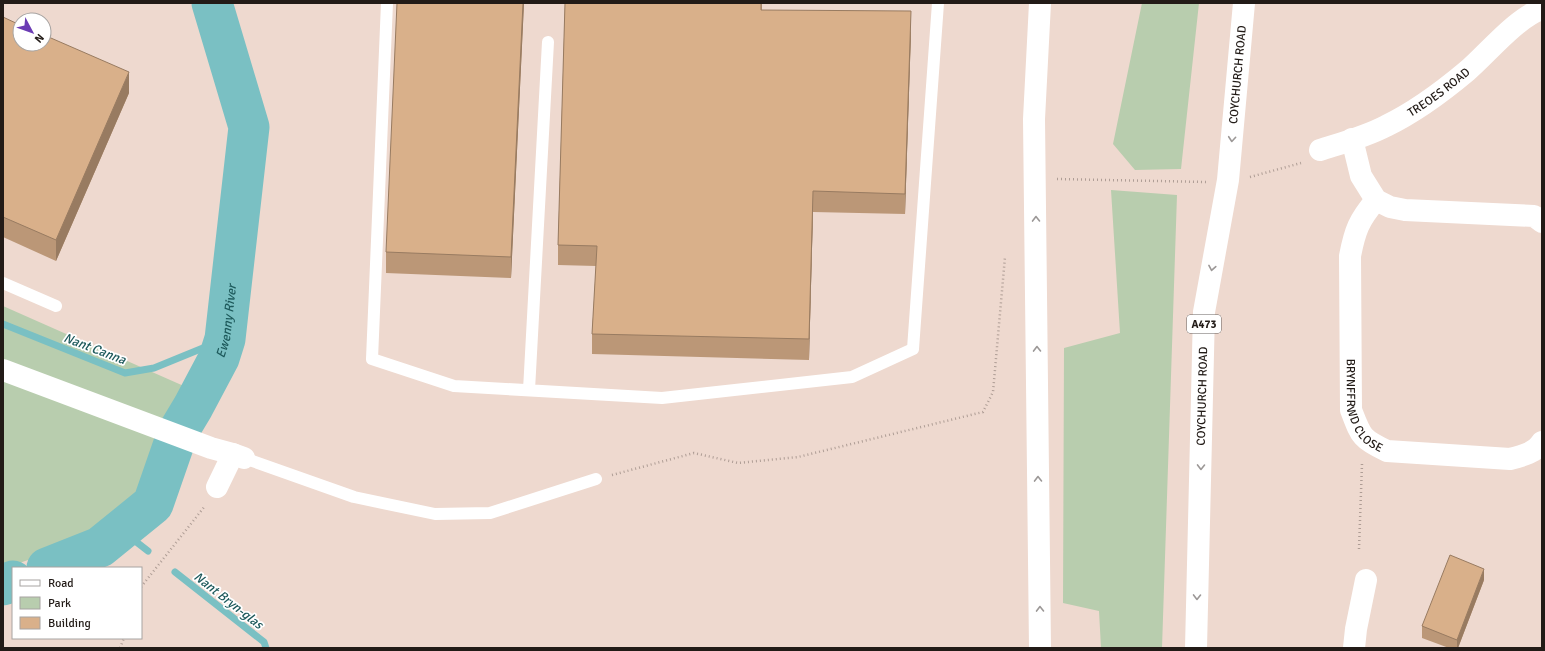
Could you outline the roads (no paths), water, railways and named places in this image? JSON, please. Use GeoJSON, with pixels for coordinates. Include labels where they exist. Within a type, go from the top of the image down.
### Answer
{"type":"FeatureCollection","features":[{"type":"Feature","properties":{"kind":"street"},"geometry":{"type":"LineString","coordinates":[[1040,3],[1034,119],[1040,648]]}},
{"type":"Feature","properties":{"kind":"street","name":"COYCHURCH ROAD"},"geometry":{"type":"LineString","coordinates":[[1196,648],[1204,312],[1228,180],[1244,3]]}},
{"type":"Feature","properties":{"kind":"street","name":"TREOES ROAD"},"geometry":{"type":"LineString","coordinates":[[1320,150],[1385,127],[1422,106],[1467,71],[1533,12],[1542,9]]}},
{"type":"Feature","properties":{"kind":"street"},"geometry":{"type":"LineString","coordinates":[[1352,139],[1361,176],[1376,200],[1390,207],[1405,210],[1534,216],[1542,222]]}},
{"type":"Feature","properties":{"kind":"street","name":"BRYNFFRWD CLOSE"},"geometry":{"type":"LineString","coordinates":[[1376,200],[1361,218],[1354,235],[1350,256],[1351,410],[1358,428],[1364,438],[1370,443],[1387,451],[1510,459],[1527,455],[1542,442]]}},
{"type":"Feature","properties":{"kind":"street"},"geometry":{"type":"LineString","coordinates":[[3,370],[134,420],[211,448],[238,456],[217,487]]}},
{"type":"Feature","properties":{"kind":"street"},"geometry":{"type":"LineString","coordinates":[[1354,648],[1356,629],[1366,580]]}},
{"type":"Feature","properties":{"kind":"lane"},"geometry":{"type":"LineString","coordinates":[[387,3],[372,359],[454,386],[662,398],[852,377],[913,349],[938,3]]}},
{"type":"Feature","properties":{"kind":"lane"},"geometry":{"type":"LineString","coordinates":[[529,390],[548,42]]}},
{"type":"Feature","properties":{"kind":"lane"},"geometry":{"type":"LineString","coordinates":[[3,283],[56,306]]}},
{"type":"Feature","properties":{"kind":"lane"},"geometry":{"type":"LineString","coordinates":[[238,456],[354,497],[435,514],[490,513],[596,479]]}},
{"type":"Feature","properties":{"kind":"waterway","name":"Ewenny River"},"geometry":{"type":"LineString","coordinates":[[50,567],[100,547],[153,504],[178,432],[219,358],[225,339],[249,127],[212,3]]}},
{"type":"Feature","properties":{"kind":"waterway","name":"Nant Canna"},"geometry":{"type":"LineString","coordinates":[[3,324],[125,373],[154,368],[225,339]]}},
{"type":"Feature","properties":{"kind":"waterway","name":"Nant Bryn-glas"},"geometry":{"type":"LineString","coordinates":[[121,530],[148,551]]}},
{"type":"Feature","properties":{"kind":"waterway","name":"Nant Bryn-glas"},"geometry":{"type":"LineString","coordinates":[[175,572],[264,642],[266,648]]}},
{"type":"Feature","properties":{"kind":"waterway","name":"Ewenny River"},"geometry":{"type":"LineString","coordinates":[[3,585],[12,581]]}}]}
